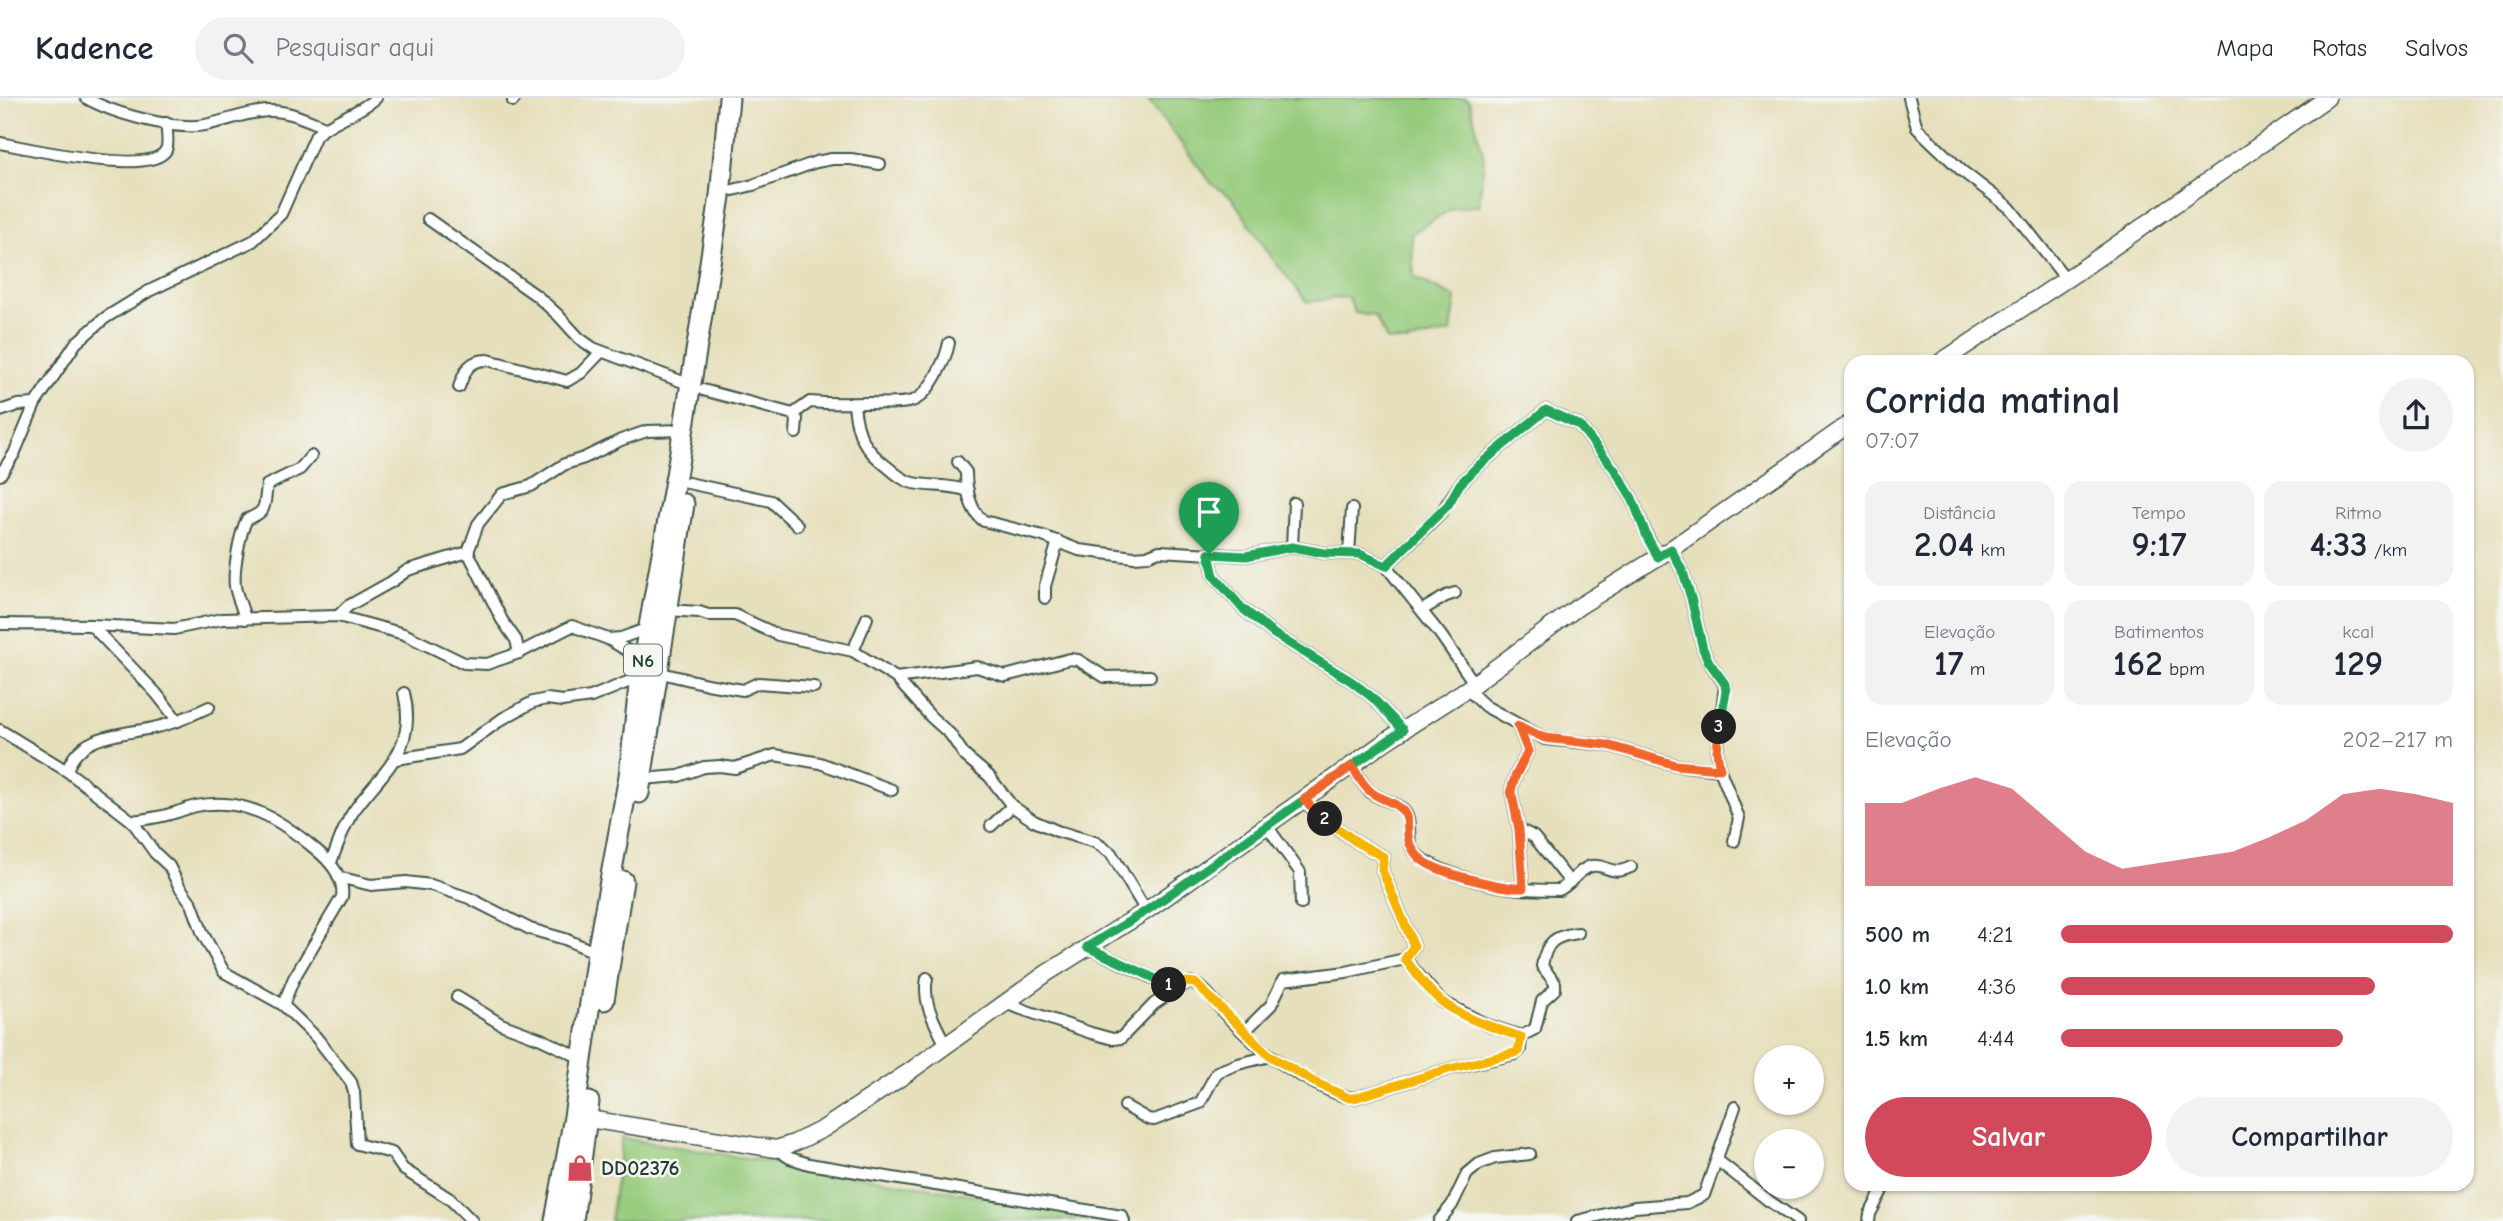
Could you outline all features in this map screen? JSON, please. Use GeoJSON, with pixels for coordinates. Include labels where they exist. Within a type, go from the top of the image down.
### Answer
{"type":"FeatureCollection","features":[{"type":"Feature","properties":{"kind":"highway","name":"N6"},"geometry":{"type":"LineString","coordinates":[[573,1221],[581,1058],[647,669],[667,610],[688,483],[729,98]]}},
{"type":"Feature","properties":{"kind":"highway","name":"N6"},"geometry":{"type":"LineString","coordinates":[[555,1221],[580,1118],[642,779],[649,628],[684,430],[697,388],[733,190],[741,98]]}},
{"type":"Feature","properties":{"kind":"street"},"geometry":{"type":"LineString","coordinates":[[86,98],[103,108],[166,123],[201,126],[270,111],[289,114],[325,127]]}},
{"type":"Feature","properties":{"kind":"street"},"geometry":{"type":"LineString","coordinates":[[0,475],[14,454],[35,404],[76,343],[105,318],[149,291],[242,247],[274,222],[287,202],[316,135],[376,98]]}},
{"type":"Feature","properties":{"kind":"street"},"geometry":{"type":"LineString","coordinates":[[1909,98],[1917,128],[1962,171],[2010,208],[2066,279]]}},
{"type":"Feature","properties":{"kind":"street"},"geometry":{"type":"LineString","coordinates":[[1952,355],[2327,98]]}},
{"type":"Feature","properties":{"kind":"street"},"geometry":{"type":"LineString","coordinates":[[0,143],[102,161],[131,162],[158,157],[164,153],[167,148],[166,123]]}},
{"type":"Feature","properties":{"kind":"street"},"geometry":{"type":"LineString","coordinates":[[733,190],[824,160],[851,159],[880,164]]}},
{"type":"Feature","properties":{"kind":"street"},"geometry":{"type":"LineString","coordinates":[[429,219],[537,296],[579,338],[601,352],[697,388],[793,414],[797,419],[796,433]]}},
{"type":"Feature","properties":{"kind":"street"},"geometry":{"type":"LineString","coordinates":[[793,414],[810,402],[889,404],[918,398],[934,379],[947,354],[949,343]]}},
{"type":"Feature","properties":{"kind":"street"},"geometry":{"type":"LineString","coordinates":[[459,387],[466,368],[478,360],[488,360],[567,381],[581,373],[601,352]]}},
{"type":"Feature","properties":{"kind":"street"},"geometry":{"type":"LineString","coordinates":[[0,411],[18,405],[35,404]]}},
{"type":"Feature","properties":{"kind":"street"},"geometry":{"type":"LineString","coordinates":[[855,405],[856,424],[869,454],[899,477],[912,483],[956,486],[968,491]]}},
{"type":"Feature","properties":{"kind":"street"},"geometry":{"type":"LineString","coordinates":[[1386,566],[1448,505],[1460,484],[1478,466],[1546,410],[1579,425],[1615,470],[1632,498],[1647,537],[1683,572],[1703,649],[1725,684],[1726,692],[1717,740],[1720,769],[1739,818],[1734,841]]}},
{"type":"Feature","properties":{"kind":"street"},"geometry":{"type":"LineString","coordinates":[[776,1149],[823,1129],[1087,947],[1146,911],[1470,686],[1578,607],[1665,553],[1844,428]]}},
{"type":"Feature","properties":{"kind":"street"},"geometry":{"type":"LineString","coordinates":[[519,653],[516,640],[502,620],[468,552],[478,524],[502,494],[531,486],[565,464],[647,431],[684,430]]}},
{"type":"Feature","properties":{"kind":"street"},"geometry":{"type":"LineString","coordinates":[[245,619],[241,599],[235,587],[240,531],[247,519],[265,509],[267,485],[300,469],[311,456]]}},
{"type":"Feature","properties":{"kind":"street"},"geometry":{"type":"LineString","coordinates":[[958,462],[966,472],[968,491],[977,516],[984,521],[1058,541],[1079,550],[1134,557],[1159,551],[1246,556],[1292,547],[1324,553],[1360,554],[1386,566],[1422,610],[1485,706],[1518,726],[1545,738],[1607,745],[1676,765],[1720,769]]}},
{"type":"Feature","properties":{"kind":"street"},"geometry":{"type":"LineString","coordinates":[[688,483],[771,501],[797,525]]}},
{"type":"Feature","properties":{"kind":"street"},"geometry":{"type":"LineString","coordinates":[[1292,547],[1294,503]]}},
{"type":"Feature","properties":{"kind":"street"},"geometry":{"type":"LineString","coordinates":[[1349,552],[1352,509]]}},
{"type":"Feature","properties":{"kind":"street"},"geometry":{"type":"LineString","coordinates":[[1045,598],[1045,586],[1058,541]]}},
{"type":"Feature","properties":{"kind":"street"},"geometry":{"type":"LineString","coordinates":[[338,616],[348,606],[391,582],[408,569],[468,552]]}},
{"type":"Feature","properties":{"kind":"street"},"geometry":{"type":"LineString","coordinates":[[1209,554],[1214,576],[1242,608],[1274,634],[1351,681],[1373,698],[1403,730]]}},
{"type":"Feature","properties":{"kind":"street"},"geometry":{"type":"LineString","coordinates":[[1422,610],[1455,593]]}},
{"type":"Feature","properties":{"kind":"street"},"geometry":{"type":"LineString","coordinates":[[667,610],[735,615],[778,635],[853,651],[896,678],[950,734],[965,756],[989,776],[1012,806],[1034,821],[1094,842],[1111,853],[1146,911]]}},
{"type":"Feature","properties":{"kind":"street"},"geometry":{"type":"LineString","coordinates":[[0,624],[174,629],[222,619],[338,616],[404,634],[464,663],[497,663],[572,626],[608,639],[647,669],[743,690],[758,683],[814,687]]}},
{"type":"Feature","properties":{"kind":"street"},"geometry":{"type":"LineString","coordinates":[[853,651],[867,618]]}},
{"type":"Feature","properties":{"kind":"street"},"geometry":{"type":"LineString","coordinates":[[91,625],[156,693],[178,721]]}},
{"type":"Feature","properties":{"kind":"street"},"geometry":{"type":"LineString","coordinates":[[608,639],[621,638],[649,628]]}},
{"type":"Feature","properties":{"kind":"street"},"geometry":{"type":"LineString","coordinates":[[896,678],[977,667],[1004,676],[1070,659],[1078,660],[1105,677],[1150,676]]}},
{"type":"Feature","properties":{"kind":"street"},"geometry":{"type":"LineString","coordinates":[[396,760],[460,749],[502,719],[533,702],[591,697],[647,669]]}},
{"type":"Feature","properties":{"kind":"street"},"geometry":{"type":"LineString","coordinates":[[331,862],[354,810],[396,760],[403,745],[408,711],[404,694]]}},
{"type":"Feature","properties":{"kind":"street"},"geometry":{"type":"LineString","coordinates":[[67,771],[76,753],[115,733],[156,728],[209,706]]}},
{"type":"Feature","properties":{"kind":"street"},"geometry":{"type":"LineString","coordinates":[[1518,726],[1528,751],[1511,790],[1519,829],[1523,888]]}},
{"type":"Feature","properties":{"kind":"street"},"geometry":{"type":"LineString","coordinates":[[0,730],[67,771],[132,821],[155,853],[169,866],[192,904],[223,972],[283,1004],[316,1037],[351,1082],[357,1144],[392,1153],[403,1169],[450,1199],[472,1221]]}},
{"type":"Feature","properties":{"kind":"street"},"geometry":{"type":"LineString","coordinates":[[642,779],[679,776],[704,767],[735,768],[775,755],[820,763],[892,790]]}},
{"type":"Feature","properties":{"kind":"street"},"geometry":{"type":"LineString","coordinates":[[1352,766],[1371,793],[1398,806],[1406,814],[1409,822],[1408,841],[1420,858],[1476,881],[1508,888],[1559,890],[1589,866],[1613,872],[1631,867]]}},
{"type":"Feature","properties":{"kind":"street"},"geometry":{"type":"LineString","coordinates":[[1244,1032],[1271,1004],[1283,980],[1346,972],[1405,959],[1414,946],[1382,870],[1384,857],[1358,843],[1316,813],[1304,800]]}},
{"type":"Feature","properties":{"kind":"street"},"geometry":{"type":"LineString","coordinates":[[132,821],[195,806],[231,804],[267,814],[280,821],[331,862],[344,889],[342,897],[293,978],[283,1004]]}},
{"type":"Feature","properties":{"kind":"street"},"geometry":{"type":"LineString","coordinates":[[991,826],[1012,806]]}},
{"type":"Feature","properties":{"kind":"street"},"geometry":{"type":"LineString","coordinates":[[1267,826],[1300,872],[1301,904]]}},
{"type":"Feature","properties":{"kind":"street"},"geometry":{"type":"LineString","coordinates":[[1519,829],[1534,837],[1570,882]]}},
{"type":"Feature","properties":{"kind":"street"},"geometry":{"type":"LineString","coordinates":[[338,877],[372,885],[418,883],[450,891],[530,929],[565,939],[597,953]]}},
{"type":"Feature","properties":{"kind":"street"},"geometry":{"type":"LineString","coordinates":[[1405,959],[1441,1001],[1487,1025],[1521,1037],[1535,1029],[1542,1001],[1556,985],[1542,966],[1553,939],[1578,933]]}},
{"type":"Feature","properties":{"kind":"street"},"geometry":{"type":"LineString","coordinates":[[1087,947],[1176,989]]}},
{"type":"Feature","properties":{"kind":"street"},"geometry":{"type":"LineString","coordinates":[[927,978],[924,992],[926,1002],[946,1046]]}},
{"type":"Feature","properties":{"kind":"street"},"geometry":{"type":"LineString","coordinates":[[1007,1004],[1113,1039],[1126,1034],[1154,1004],[1187,982],[1195,983],[1270,1056],[1314,1082],[1354,1098],[1449,1069],[1515,1054],[1520,1050],[1521,1037]]}},
{"type":"Feature","properties":{"kind":"street"},"geometry":{"type":"LineString","coordinates":[[457,997],[501,1024],[581,1058]]}},
{"type":"Feature","properties":{"kind":"street"},"geometry":{"type":"LineString","coordinates":[[1125,1106],[1147,1119],[1154,1120],[1200,1103],[1217,1072],[1270,1056]]}},
{"type":"Feature","properties":{"kind":"street"},"geometry":{"type":"LineString","coordinates":[[1577,1221],[1635,1207],[1676,1205],[1704,1195],[1735,1107]]}},
{"type":"Feature","properties":{"kind":"street"},"geometry":{"type":"LineString","coordinates":[[580,1118],[776,1149],[790,1158],[808,1164],[1122,1216],[1124,1221]]}},
{"type":"Feature","properties":{"kind":"street"},"geometry":{"type":"LineString","coordinates":[[1439,1221],[1452,1205],[1467,1174],[1479,1164],[1495,1158],[1530,1154]]}},
{"type":"Feature","properties":{"kind":"street"},"geometry":{"type":"LineString","coordinates":[[1717,1160],[1798,1221]]}},
{"type":"Feature","properties":{"kind":"street"},"geometry":{"type":"LineString","coordinates":[[1869,1221],[1882,1191]]}},
{"type":"Feature","properties":{"kind":"green space"},"geometry":{"type":"Polygon","coordinates":[[[1147,98],[1466,98],[1470,103],[1484,158],[1479,205],[1453,208],[1411,234],[1414,277],[1456,298],[1451,332],[1406,342],[1387,340],[1375,316],[1355,313],[1348,297],[1307,302],[1270,255],[1232,198],[1212,184],[1147,98]]]}},
{"type":"Feature","properties":{"kind":"green space"},"geometry":{"type":"Polygon","coordinates":[[[622,1138],[1128,1220],[610,1221],[622,1138]]]}},
{"type":"Feature","properties":{"kind":"place","name":"DD02376"},"geometry":{"type":"Point","coordinates":[580,1168]}},
{"type":"Feature","properties":{"kind":"route"},"geometry":{"type":"LineString","coordinates":[[1546,410],[1579,425],[1615,470],[1632,498],[1658,557],[1671,549],[1683,572],[1703,649],[1725,684],[1726,692],[1717,740],[1720,769],[1676,765],[1597,743],[1545,738],[1518,726],[1528,751],[1511,790],[1519,829],[1523,888],[1508,888],[1476,881],[1420,858],[1408,841],[1409,822],[1406,814],[1398,806],[1371,793],[1352,766],[1304,800],[1316,813],[1358,843],[1384,857],[1382,870],[1394,904],[1414,946],[1405,959],[1432,992],[1449,1006],[1487,1025],[1521,1037],[1518,1052],[1349,1098],[1314,1082],[1270,1056],[1195,983],[1187,982],[1176,989],[1087,947],[1146,911],[1403,730],[1373,698],[1351,681],[1274,634],[1242,608],[1214,576],[1209,554],[1246,556],[1292,547],[1324,553],[1360,554],[1386,566],[1448,505],[1460,484],[1478,466],[1546,410]]}}]}
